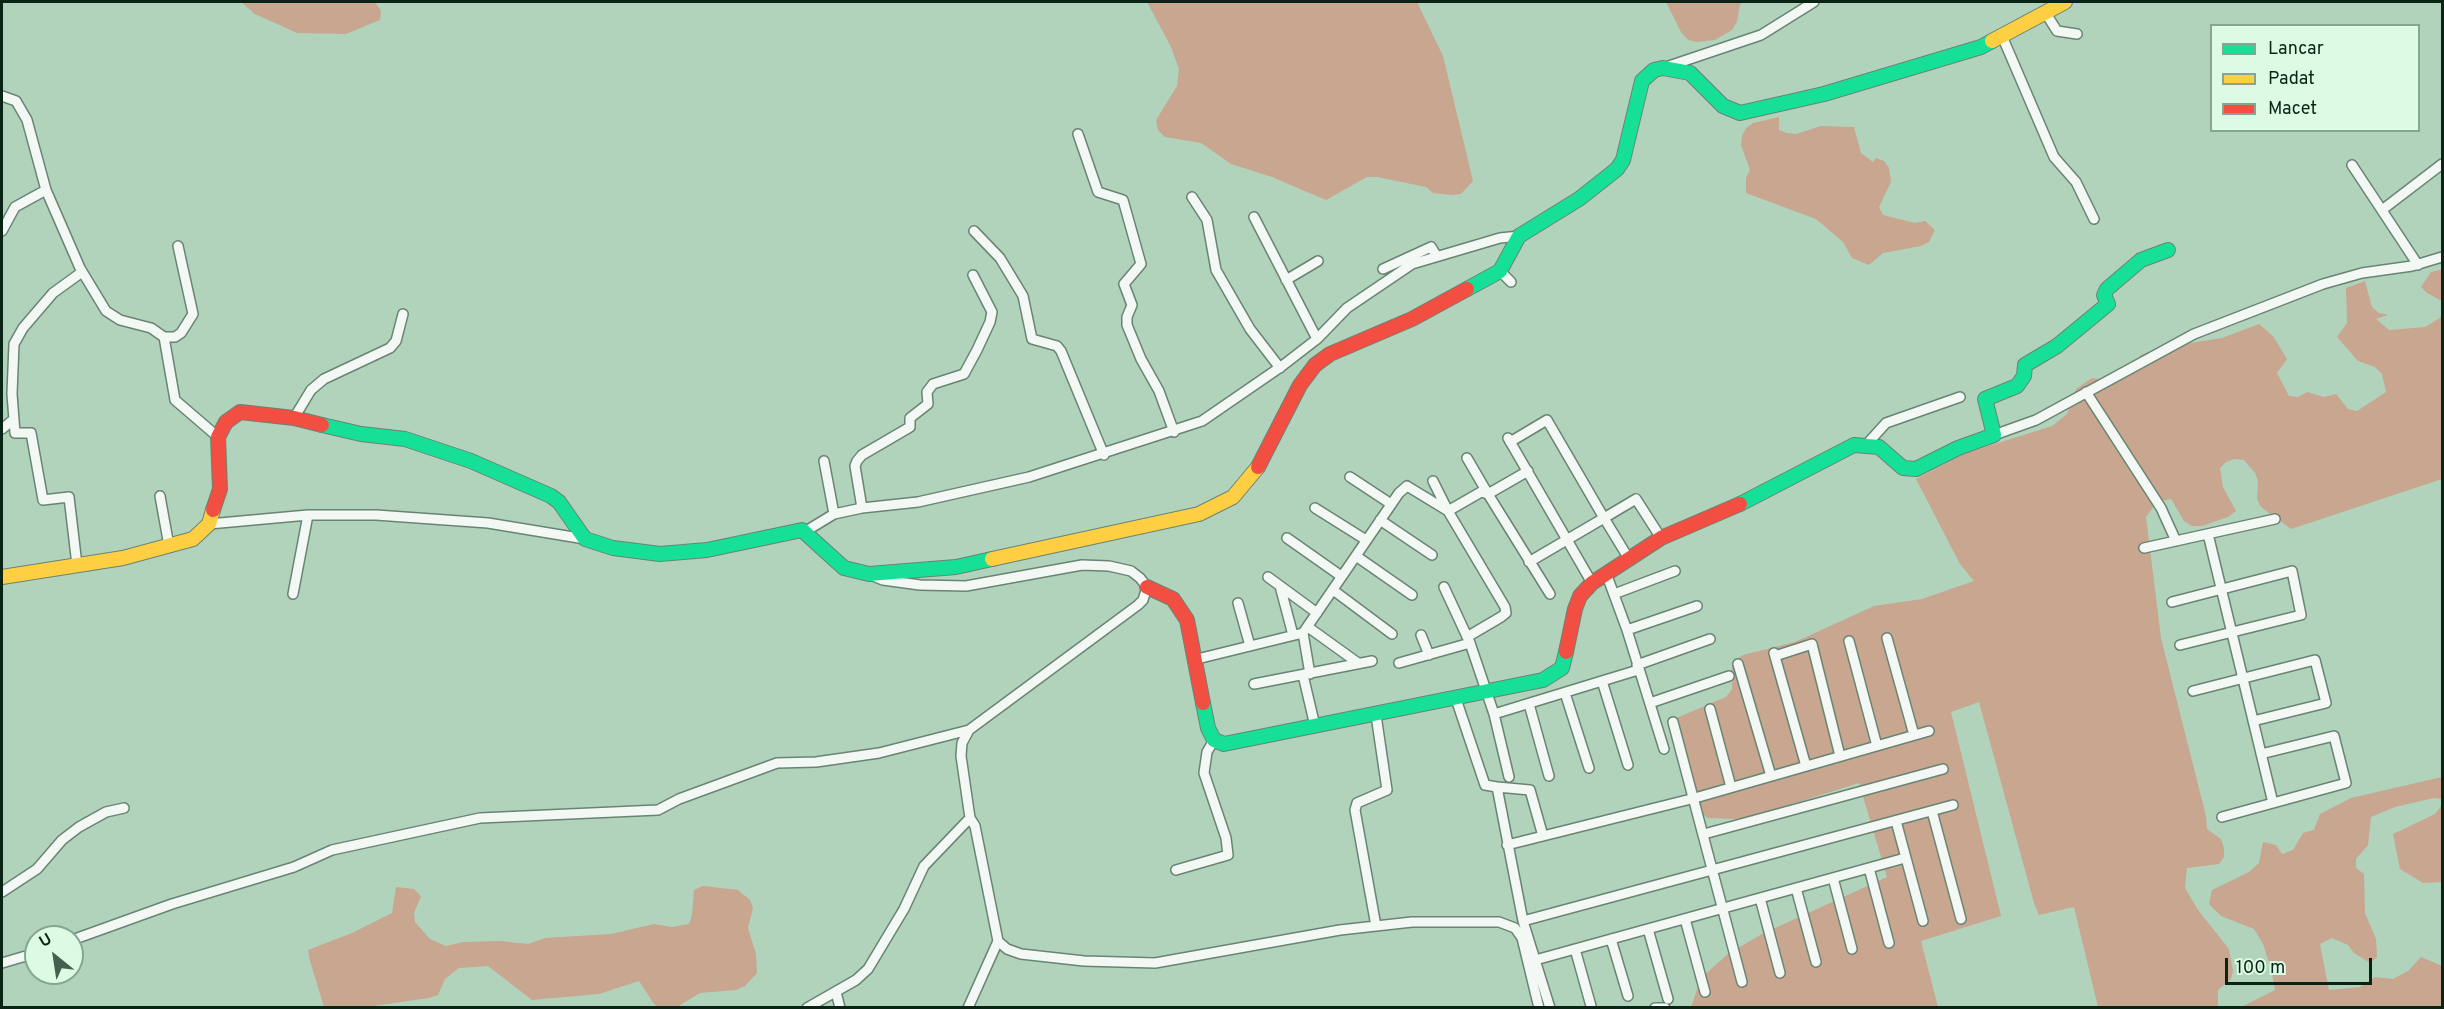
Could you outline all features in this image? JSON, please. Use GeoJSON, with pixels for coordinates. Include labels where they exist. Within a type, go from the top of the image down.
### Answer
{"type":"FeatureCollection","features":[{"type":"Feature","properties":{"kind":"street"},"geometry":{"type":"LineString","coordinates":[[209,524],[308,515],[376,515],[488,523],[585,540],[613,548],[660,554],[707,550],[796,531],[806,531],[834,514],[862,508],[929,500],[1029,477],[1174,432],[1202,421],[1280,368],[1317,339],[1347,308],[1410,260],[1431,247],[1434,248],[1436,255],[1500,238],[1519,236],[1579,199],[1617,169],[1623,160],[1642,81],[1648,74],[1761,35],[1814,2]]}},
{"type":"Feature","properties":{"kind":"street"},"geometry":{"type":"LineString","coordinates":[[1663,68],[1690,73],[1723,106],[1740,112],[1824,94],[1982,47],[2065,2]]}},
{"type":"Feature","properties":{"kind":"street"},"geometry":{"type":"LineString","coordinates":[[2045,12],[2057,31],[2077,34]]}},
{"type":"Feature","properties":{"kind":"street"},"geometry":{"type":"LineString","coordinates":[[2002,36],[2054,157],[2076,182],[2094,219]]}},
{"type":"Feature","properties":{"kind":"street"},"geometry":{"type":"LineString","coordinates":[[2,96],[16,102],[27,120],[46,190],[82,272],[106,311],[120,320],[151,328],[164,338],[176,337],[182,333],[193,314],[178,246]]}},
{"type":"Feature","properties":{"kind":"street"},"geometry":{"type":"LineString","coordinates":[[1078,134],[1098,192],[1118,197],[1124,202],[1141,264],[1124,284],[1132,305],[1126,317],[1127,325],[1141,360],[1159,391],[1174,432]]}},
{"type":"Feature","properties":{"kind":"street"},"geometry":{"type":"LineString","coordinates":[[2382,210],[2442,164]]}},
{"type":"Feature","properties":{"kind":"street"},"geometry":{"type":"LineString","coordinates":[[2352,165],[2418,265]]}},
{"type":"Feature","properties":{"kind":"street"},"geometry":{"type":"LineString","coordinates":[[2,231],[15,207],[46,190]]}},
{"type":"Feature","properties":{"kind":"street"},"geometry":{"type":"LineString","coordinates":[[1192,197],[1207,220],[1216,270],[1250,329],[1280,368]]}},
{"type":"Feature","properties":{"kind":"street"},"geometry":{"type":"LineString","coordinates":[[1254,217],[1317,339]]}},
{"type":"Feature","properties":{"kind":"street"},"geometry":{"type":"LineString","coordinates":[[974,231],[1000,258],[1023,296],[1032,339],[1039,343],[1057,346],[1061,351],[1104,454]]}},
{"type":"Feature","properties":{"kind":"street"},"geometry":{"type":"LineString","coordinates":[[869,574],[956,567],[1145,527],[1199,514],[1218,506],[1233,497],[1252,476],[1300,385],[1315,365],[1330,354],[1412,319],[1500,271],[1519,236]]}},
{"type":"Feature","properties":{"kind":"street"},"geometry":{"type":"LineString","coordinates":[[1994,435],[1985,399],[2017,386],[2024,376],[2025,365],[2057,346],[2108,304],[2104,295],[2107,289],[2140,260],[2168,250]]}},
{"type":"Feature","properties":{"kind":"street"},"geometry":{"type":"LineString","coordinates":[[1214,740],[1224,744],[1235,743],[1376,716],[1543,680],[1562,668],[1575,609],[1580,596],[1592,583],[1661,538],[1725,512],[1833,453],[1854,445],[1868,444],[1889,453],[1903,468],[1923,466],[1958,448],[2036,420],[2194,334],[2323,284],[2362,273],[2418,265],[2442,257]]}},
{"type":"Feature","properties":{"kind":"street"},"geometry":{"type":"LineString","coordinates":[[1383,269],[1410,260]]}},
{"type":"Feature","properties":{"kind":"street"},"geometry":{"type":"LineString","coordinates":[[1286,280],[1317,261]]}},
{"type":"Feature","properties":{"kind":"street"},"geometry":{"type":"LineString","coordinates":[[1500,271],[1510,282]]}},
{"type":"Feature","properties":{"kind":"street"},"geometry":{"type":"LineString","coordinates":[[77,565],[69,497],[43,500],[31,433],[15,433],[12,394],[14,344],[23,328],[52,293],[82,272]]}},
{"type":"Feature","properties":{"kind":"street"},"geometry":{"type":"LineString","coordinates":[[862,508],[855,466],[857,461],[862,455],[910,427],[910,418],[928,404],[927,392],[933,384],[964,374],[977,350],[990,322],[992,312],[973,275]]}},
{"type":"Feature","properties":{"kind":"street"},"geometry":{"type":"LineString","coordinates":[[294,418],[311,390],[324,379],[390,348],[396,341],[404,314]]}},
{"type":"Feature","properties":{"kind":"street"},"geometry":{"type":"LineString","coordinates":[[164,338],[175,400],[185,412],[218,437]]}},
{"type":"Feature","properties":{"kind":"street"},"geometry":{"type":"LineString","coordinates":[[2086,393],[2162,508],[2176,541]]}},
{"type":"Feature","properties":{"kind":"street"},"geometry":{"type":"LineString","coordinates":[[1868,444],[1887,423],[1960,397]]}},
{"type":"Feature","properties":{"kind":"street"},"geometry":{"type":"LineString","coordinates":[[2,577],[77,565],[194,539],[209,524],[220,489],[218,437],[226,422],[240,412],[294,418],[362,434],[405,439],[471,461],[551,496],[559,502],[585,540]]}},
{"type":"Feature","properties":{"kind":"street"},"geometry":{"type":"LineString","coordinates":[[2,429],[14,419]]}},
{"type":"Feature","properties":{"kind":"street"},"geometry":{"type":"LineString","coordinates":[[1592,583],[1509,440],[1547,420],[1629,559]]}},
{"type":"Feature","properties":{"kind":"street"},"geometry":{"type":"LineString","coordinates":[[1467,458],[1550,594]]}},
{"type":"Feature","properties":{"kind":"street"},"geometry":{"type":"LineString","coordinates":[[824,460],[834,514]]}},
{"type":"Feature","properties":{"kind":"street"},"geometry":{"type":"LineString","coordinates":[[1448,511],[1481,492],[1488,494],[1528,471]]}},
{"type":"Feature","properties":{"kind":"street"},"geometry":{"type":"LineString","coordinates":[[1350,477],[1391,504]]}},
{"type":"Feature","properties":{"kind":"street"},"geometry":{"type":"LineString","coordinates":[[1399,663],[1469,640],[1506,613],[1505,607],[1448,511],[1433,481]]}},
{"type":"Feature","properties":{"kind":"street"},"geometry":{"type":"LineString","coordinates":[[1193,660],[1302,632],[1404,487],[1407,486],[1448,511]]}},
{"type":"Feature","properties":{"kind":"street"},"geometry":{"type":"LineString","coordinates":[[160,496],[169,546]]}},
{"type":"Feature","properties":{"kind":"street"},"geometry":{"type":"LineString","coordinates":[[1529,562],[1636,499],[1661,538]]}},
{"type":"Feature","properties":{"kind":"street"},"geometry":{"type":"LineString","coordinates":[[1315,508],[1366,540]]}},
{"type":"Feature","properties":{"kind":"street"},"geometry":{"type":"LineString","coordinates":[[293,594],[308,515]]}},
{"type":"Feature","properties":{"kind":"street"},"geometry":{"type":"LineString","coordinates":[[2144,548],[2275,519]]}},
{"type":"Feature","properties":{"kind":"street"},"geometry":{"type":"LineString","coordinates":[[1380,520],[1432,555]]}},
{"type":"Feature","properties":{"kind":"street"},"geometry":{"type":"LineString","coordinates":[[806,531],[844,568],[883,580],[920,585],[966,586],[1082,565],[1109,566],[1131,571],[1147,587],[1173,599],[1187,620],[1201,702],[1214,740],[1207,752],[1203,773],[1226,838],[1228,855],[1176,870]]}},
{"type":"Feature","properties":{"kind":"street"},"geometry":{"type":"LineString","coordinates":[[2208,534],[2273,803]]}},
{"type":"Feature","properties":{"kind":"street"},"geometry":{"type":"LineString","coordinates":[[1287,538],[1341,576]]}},
{"type":"Feature","properties":{"kind":"street"},"geometry":{"type":"LineString","coordinates":[[1356,556],[1412,595]]}},
{"type":"Feature","properties":{"kind":"street"},"geometry":{"type":"LineString","coordinates":[[1614,594],[1675,571]]}},
{"type":"Feature","properties":{"kind":"street"},"geometry":{"type":"LineString","coordinates":[[2172,602],[2292,571],[2301,615],[2180,645]]}},
{"type":"Feature","properties":{"kind":"street"},"geometry":{"type":"LineString","coordinates":[[1606,573],[1627,630],[1664,749]]}},
{"type":"Feature","properties":{"kind":"street"},"geometry":{"type":"LineString","coordinates":[[1268,577],[1317,613]]}},
{"type":"Feature","properties":{"kind":"street"},"geometry":{"type":"LineString","coordinates":[[1280,586],[1302,632],[1315,726]]}},
{"type":"Feature","properties":{"kind":"street"},"geometry":{"type":"LineString","coordinates":[[84,936],[172,904],[294,867],[332,850],[480,818],[658,810],[679,799],[777,763],[816,762],[879,753],[969,730],[1138,605],[1143,600],[1147,587]]}},
{"type":"Feature","properties":{"kind":"street"},"geometry":{"type":"LineString","coordinates":[[1444,587],[1469,640],[1494,714],[1509,777]]}},
{"type":"Feature","properties":{"kind":"street"},"geometry":{"type":"LineString","coordinates":[[1333,590],[1392,634]]}},
{"type":"Feature","properties":{"kind":"street"},"geometry":{"type":"LineString","coordinates":[[1238,603],[1250,646]]}},
{"type":"Feature","properties":{"kind":"street"},"geometry":{"type":"LineString","coordinates":[[1627,630],[1697,606]]}},
{"type":"Feature","properties":{"kind":"street"},"geometry":{"type":"LineString","coordinates":[[1302,632],[1358,663]]}},
{"type":"Feature","properties":{"kind":"street"},"geometry":{"type":"LineString","coordinates":[[1421,636],[1429,655]]}},
{"type":"Feature","properties":{"kind":"street"},"geometry":{"type":"LineString","coordinates":[[1887,638],[1914,735]]}},
{"type":"Feature","properties":{"kind":"street"},"geometry":{"type":"LineString","coordinates":[[1494,714],[1602,681],[1710,639]]}},
{"type":"Feature","properties":{"kind":"street"},"geometry":{"type":"LineString","coordinates":[[1849,640],[1877,746]]}},
{"type":"Feature","properties":{"kind":"street"},"geometry":{"type":"LineString","coordinates":[[1806,766],[1774,654],[1812,644],[1840,756]]}},
{"type":"Feature","properties":{"kind":"street"},"geometry":{"type":"LineString","coordinates":[[2193,691],[2315,660],[2326,703],[2253,722]]}},
{"type":"Feature","properties":{"kind":"street"},"geometry":{"type":"LineString","coordinates":[[1254,684],[1372,661]]}},
{"type":"Feature","properties":{"kind":"street"},"geometry":{"type":"LineString","coordinates":[[1738,664],[1772,776]]}},
{"type":"Feature","properties":{"kind":"street"},"geometry":{"type":"LineString","coordinates":[[1650,703],[1729,676]]}},
{"type":"Feature","properties":{"kind":"street"},"geometry":{"type":"LineString","coordinates":[[1602,681],[1628,765]]}},
{"type":"Feature","properties":{"kind":"street"},"geometry":{"type":"LineString","coordinates":[[1565,693],[1588,768]]}},
{"type":"Feature","properties":{"kind":"street"},"geometry":{"type":"LineString","coordinates":[[1456,699],[1485,785],[1530,790],[1544,836]]}},
{"type":"Feature","properties":{"kind":"street"},"geometry":{"type":"LineString","coordinates":[[1529,705],[1549,776]]}},
{"type":"Feature","properties":{"kind":"street"},"geometry":{"type":"LineString","coordinates":[[1710,709],[1731,787]]}},
{"type":"Feature","properties":{"kind":"street"},"geometry":{"type":"LineString","coordinates":[[1376,716],[1387,790],[1357,803],[1355,810],[1376,926]]}},
{"type":"Feature","properties":{"kind":"street"},"geometry":{"type":"LineString","coordinates":[[1673,722],[1742,982]]}},
{"type":"Feature","properties":{"kind":"street"},"geometry":{"type":"LineString","coordinates":[[968,1008],[998,942],[975,826],[970,818],[961,756],[962,743],[969,730]]}},
{"type":"Feature","properties":{"kind":"street"},"geometry":{"type":"LineString","coordinates":[[1507,845],[1695,798],[1929,731]]}},
{"type":"Feature","properties":{"kind":"street"},"geometry":{"type":"LineString","coordinates":[[2222,817],[2346,783],[2334,736],[2261,754]]}},
{"type":"Feature","properties":{"kind":"street"},"geometry":{"type":"LineString","coordinates":[[1704,834],[1943,769]]}},
{"type":"Feature","properties":{"kind":"street"},"geometry":{"type":"LineString","coordinates":[[1497,787],[1532,961],[1539,1008]]}},
{"type":"Feature","properties":{"kind":"street"},"geometry":{"type":"LineString","coordinates":[[1523,921],[1953,805]]}},
{"type":"Feature","properties":{"kind":"street"},"geometry":{"type":"LineString","coordinates":[[2,892],[37,869],[62,840],[79,827],[106,812],[124,808]]}},
{"type":"Feature","properties":{"kind":"street"},"geometry":{"type":"LineString","coordinates":[[1932,811],[1961,919]]}},
{"type":"Feature","properties":{"kind":"street"},"geometry":{"type":"LineString","coordinates":[[807,1008],[836,992],[868,969],[904,909],[924,866],[970,818]]}},
{"type":"Feature","properties":{"kind":"street"},"geometry":{"type":"LineString","coordinates":[[1896,821],[1923,921]]}},
{"type":"Feature","properties":{"kind":"street"},"geometry":{"type":"LineString","coordinates":[[1532,961],[1905,858]]}},
{"type":"Feature","properties":{"kind":"street"},"geometry":{"type":"LineString","coordinates":[[1869,868],[1889,943]]}},
{"type":"Feature","properties":{"kind":"street"},"geometry":{"type":"LineString","coordinates":[[1833,878],[1852,949]]}},
{"type":"Feature","properties":{"kind":"street"},"geometry":{"type":"LineString","coordinates":[[1796,888],[1816,962]]}},
{"type":"Feature","properties":{"kind":"street"},"geometry":{"type":"LineString","coordinates":[[1760,898],[1780,973]]}},
{"type":"Feature","properties":{"kind":"street"},"geometry":{"type":"LineString","coordinates":[[1685,918],[1705,992]]}},
{"type":"Feature","properties":{"kind":"street"},"geometry":{"type":"LineString","coordinates":[[998,942],[1007,949],[1022,954],[1084,961],[1155,963],[1376,926],[1412,922],[1499,922],[1510,925],[1519,932],[1550,1008]]}},
{"type":"Feature","properties":{"kind":"street"},"geometry":{"type":"LineString","coordinates":[[1648,929],[1666,1003],[1655,1008]]}},
{"type":"Feature","properties":{"kind":"street"},"geometry":{"type":"LineString","coordinates":[[1611,939],[1628,996]]}},
{"type":"Feature","properties":{"kind":"street"},"geometry":{"type":"LineString","coordinates":[[1575,949],[1591,1006]]}},
{"type":"Feature","properties":{"kind":"street"},"geometry":{"type":"LineString","coordinates":[[2,963],[24,957]]}},
{"type":"Feature","properties":{"kind":"street"},"geometry":{"type":"LineString","coordinates":[[836,992],[840,1008]]}},
{"type":"Feature","properties":{"kind":"shaded area"},"geometry":{"type":"Polygon","coordinates":[[[241,2],[375,2],[381,11],[380,20],[346,34],[297,33],[255,14],[241,2]]]}},
{"type":"Feature","properties":{"kind":"shaded area"},"geometry":{"type":"Polygon","coordinates":[[[1147,2],[1417,2],[1443,56],[1473,181],[1461,194],[1451,195],[1433,193],[1426,187],[1367,177],[1326,200],[1272,177],[1231,164],[1201,143],[1165,137],[1158,130],[1156,120],[1177,86],[1179,69],[1171,47],[1147,2]]]}},
{"type":"Feature","properties":{"kind":"shaded area"},"geometry":{"type":"Polygon","coordinates":[[[1666,2],[1744,2],[1740,4],[1737,22],[1732,30],[1715,40],[1697,42],[1688,40],[1681,32],[1666,2]]]}},
{"type":"Feature","properties":{"kind":"shaded area"},"geometry":{"type":"Polygon","coordinates":[[[1779,117],[1779,130],[1787,133],[1796,134],[1821,126],[1854,127],[1861,153],[1873,162],[1876,158],[1884,161],[1889,168],[1891,182],[1879,207],[1883,215],[1915,223],[1925,221],[1935,230],[1929,242],[1921,246],[1883,253],[1869,265],[1852,258],[1843,242],[1816,219],[1746,193],[1746,178],[1750,170],[1741,145],[1742,136],[1746,128],[1753,123],[1779,117]]]}},
{"type":"Feature","properties":{"kind":"shaded area"},"geometry":{"type":"Polygon","coordinates":[[[2440,270],[2442,272],[2442,301],[2421,287],[2431,272],[2440,270]]]}},
{"type":"Feature","properties":{"kind":"shaded area"},"geometry":{"type":"Polygon","coordinates":[[[2365,281],[2372,307],[2379,313],[2388,315],[2376,319],[2389,330],[2425,327],[2440,318],[2442,314],[2442,479],[2291,529],[2261,507],[2257,499],[2258,481],[2255,473],[2244,460],[2234,459],[2226,462],[2220,468],[2223,487],[2236,511],[2228,517],[2202,526],[2192,526],[2184,521],[2171,499],[2157,502],[2146,517],[2161,638],[2206,816],[2207,829],[2221,839],[2224,848],[2224,857],[2219,864],[2187,868],[2185,888],[2198,910],[2229,949],[2233,971],[2231,979],[2218,990],[2218,1007],[2098,1007],[2074,907],[2039,915],[2034,903],[1979,702],[1951,712],[2001,916],[1921,941],[1938,1007],[1691,1007],[1701,978],[1728,954],[1762,934],[1887,877],[1859,783],[1757,815],[1736,819],[1708,818],[1692,806],[1674,719],[1726,697],[1732,689],[1732,662],[1743,655],[1795,642],[1874,606],[1922,599],[1974,581],[1960,564],[1916,479],[1966,453],[2052,426],[2067,414],[2076,389],[2092,378],[2117,381],[2141,355],[2159,348],[2222,338],[2259,324],[2273,336],[2287,359],[2277,373],[2289,396],[2298,397],[2307,392],[2324,397],[2336,394],[2348,409],[2357,411],[2386,392],[2382,374],[2375,367],[2358,361],[2337,337],[2347,323],[2346,288],[2365,281]]]}},
{"type":"Feature","properties":{"kind":"shaded area"},"geometry":{"type":"Polygon","coordinates":[[[2442,777],[2442,799],[2434,798],[2395,807],[2371,817],[2368,845],[2356,859],[2356,868],[2364,874],[2365,913],[2376,939],[2377,957],[2370,963],[2354,953],[2348,945],[2332,938],[2320,944],[2329,990],[2360,987],[2375,977],[2393,979],[2408,971],[2421,957],[2442,966],[2442,1007],[2241,1007],[2275,990],[2271,969],[2263,944],[2254,929],[2221,916],[2209,904],[2212,890],[2249,872],[2259,863],[2263,842],[2276,845],[2282,854],[2293,850],[2303,833],[2314,830],[2320,814],[2351,798],[2442,777]]]}},
{"type":"Feature","properties":{"kind":"shaded area"},"geometry":{"type":"Polygon","coordinates":[[[2442,805],[2442,882],[2423,883],[2400,869],[2393,834],[2435,814],[2442,805]]]}},
{"type":"Feature","properties":{"kind":"shaded area"},"geometry":{"type":"Polygon","coordinates":[[[703,886],[738,890],[750,900],[753,908],[748,928],[756,954],[757,973],[745,986],[736,990],[700,993],[677,1007],[659,1007],[654,1004],[639,981],[599,994],[532,1000],[488,966],[459,968],[445,979],[438,995],[429,998],[366,1007],[324,1007],[308,950],[352,933],[392,913],[396,887],[414,889],[421,896],[414,913],[415,922],[430,939],[446,946],[463,942],[501,941],[528,944],[545,938],[611,934],[654,924],[672,927],[689,924],[694,890],[703,886]]]}},
{"type":"Feature","properties":{"kind":"traffic: fast"},"geometry":{"type":"LineString","coordinates":[[1467,289],[1500,271],[1519,236],[1579,199],[1617,169],[1623,160],[1642,81],[1654,70],[1663,68],[1690,73],[1723,106],[1740,113],[1824,94],[1981,47],[1992,41]]}},
{"type":"Feature","properties":{"kind":"traffic: fast"},"geometry":{"type":"LineString","coordinates":[[1740,504],[1854,445],[1879,447],[1903,468],[1916,469],[1958,448],[1994,435],[1985,399],[2017,386],[2024,376],[2025,365],[2057,346],[2108,304],[2104,295],[2107,289],[2141,260],[2168,250]]}},
{"type":"Feature","properties":{"kind":"traffic: fast"},"geometry":{"type":"LineString","coordinates":[[322,425],[361,434],[405,439],[471,461],[551,496],[559,502],[585,539],[613,548],[660,554],[707,550],[802,530],[844,568],[869,574],[956,567],[992,559]]}},
{"type":"Feature","properties":{"kind":"traffic: fast"},"geometry":{"type":"LineString","coordinates":[[1203,703],[1208,728],[1214,740],[1224,744],[1543,680],[1562,668],[1566,652]]}},
{"type":"Feature","properties":{"kind":"traffic: slow"},"geometry":{"type":"LineString","coordinates":[[1992,41],[2065,2]]}},
{"type":"Feature","properties":{"kind":"traffic: slow"},"geometry":{"type":"LineString","coordinates":[[992,559],[1199,514],[1233,497],[1258,467]]}},
{"type":"Feature","properties":{"kind":"traffic: slow"},"geometry":{"type":"LineString","coordinates":[[2,577],[123,558],[193,539],[209,524],[213,510]]}},
{"type":"Feature","properties":{"kind":"traffic: jam"},"geometry":{"type":"LineString","coordinates":[[1258,467],[1300,385],[1315,365],[1330,354],[1412,319],[1467,289]]}},
{"type":"Feature","properties":{"kind":"traffic: jam"},"geometry":{"type":"LineString","coordinates":[[213,510],[220,489],[218,437],[226,422],[240,412],[294,418],[322,425]]}},
{"type":"Feature","properties":{"kind":"traffic: jam"},"geometry":{"type":"LineString","coordinates":[[1566,652],[1575,609],[1580,596],[1592,583],[1661,538],[1740,504]]}},
{"type":"Feature","properties":{"kind":"traffic: jam"},"geometry":{"type":"LineString","coordinates":[[1147,587],[1173,599],[1187,620],[1203,703]]}}]}
